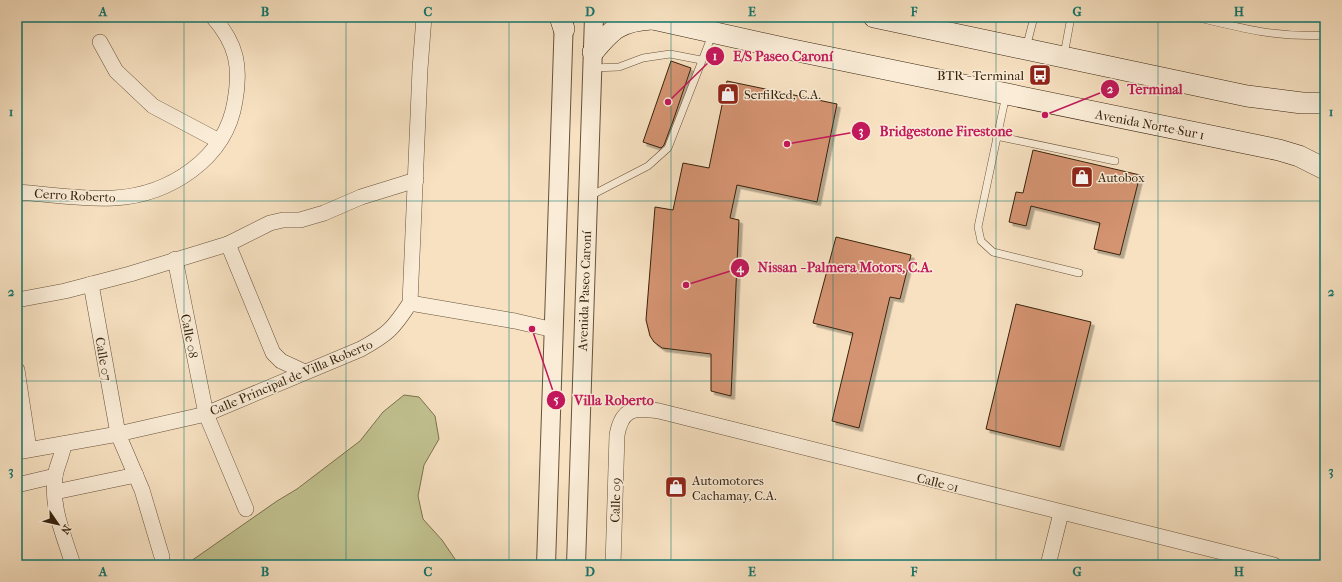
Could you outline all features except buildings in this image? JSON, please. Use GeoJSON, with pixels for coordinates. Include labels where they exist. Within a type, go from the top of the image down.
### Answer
{"type":"FeatureCollection","features":[{"type":"Feature","properties":{"kind":"main road"},"geometry":{"type":"LineString","coordinates":[[874,17],[905,20],[1026,49],[1247,96],[1302,104],[1325,103]]}},
{"type":"Feature","properties":{"kind":"main road"},"geometry":{"type":"LineString","coordinates":[[592,60],[609,33],[620,24],[648,18]]}},
{"type":"Feature","properties":{"kind":"main road","name":"Avenida Norte-Sur 1"},"geometry":{"type":"LineString","coordinates":[[648,18],[712,33],[1006,95],[1279,150],[1299,156],[1325,169]]}},
{"type":"Feature","properties":{"kind":"street","name":"Cerro Roberto"},"geometry":{"type":"LineString","coordinates":[[17,192],[114,198],[134,195],[176,181],[196,169],[210,155],[227,126],[235,105],[238,86],[238,66],[235,53],[227,36],[213,17]]}},
{"type":"Feature","properties":{"kind":"street","name":"Calle Principal de Villa Roberto"},"geometry":{"type":"LineString","coordinates":[[23,450],[118,434],[206,414],[361,349],[383,337],[396,325],[410,303],[424,17]]}},
{"type":"Feature","properties":{"kind":"street","name":"Avenida Paseo Caroní"},"geometry":{"type":"LineString","coordinates":[[576,565],[594,17]]}},
{"type":"Feature","properties":{"kind":"street"},"geometry":{"type":"LineString","coordinates":[[546,565],[563,21]]}},
{"type":"Feature","properties":{"kind":"street"},"geometry":{"type":"LineString","coordinates":[[100,42],[116,71],[153,106],[219,141]]}},
{"type":"Feature","properties":{"kind":"street"},"geometry":{"type":"LineString","coordinates":[[17,300],[91,284],[228,244],[270,222],[300,220],[324,214],[361,197],[416,180]]}},
{"type":"Feature","properties":{"kind":"street"},"geometry":{"type":"LineString","coordinates":[[228,244],[273,353],[281,361],[304,372]]}},
{"type":"Feature","properties":{"kind":"street","name":"Calle 08"},"geometry":{"type":"LineString","coordinates":[[175,259],[206,414],[246,509]]}},
{"type":"Feature","properties":{"kind":"street","name":"Calle 07"},"geometry":{"type":"LineString","coordinates":[[91,284],[118,434],[136,475],[162,557]]}},
{"type":"Feature","properties":{"kind":"street"},"geometry":{"type":"LineString","coordinates":[[410,303],[515,321],[554,330]]}},
{"type":"Feature","properties":{"kind":"street"},"geometry":{"type":"LineString","coordinates":[[17,370],[23,450]]}},
{"type":"Feature","properties":{"kind":"street","name":"Calle 01"},"geometry":{"type":"LineString","coordinates":[[617,435],[621,420],[628,413],[641,409],[659,411],[1061,513],[1274,565]]}},
{"type":"Feature","properties":{"kind":"street","name":"Calle 09"},"geometry":{"type":"LineString","coordinates":[[613,565],[617,435]]}},
{"type":"Feature","properties":{"kind":"street"},"geometry":{"type":"LineString","coordinates":[[64,444],[61,460],[55,476],[54,506],[73,565]]}},
{"type":"Feature","properties":{"kind":"street"},"geometry":{"type":"LineString","coordinates":[[55,492],[136,475]]}},
{"type":"Feature","properties":{"kind":"street"},"geometry":{"type":"LineString","coordinates":[[17,485],[55,476]]}},
{"type":"Feature","properties":{"kind":"street"},"geometry":{"type":"LineString","coordinates":[[1048,565],[1061,513]]}},
{"type":"Feature","properties":{"kind":"lane"},"geometry":{"type":"LineString","coordinates":[[1026,49],[1034,17]]}},
{"type":"Feature","properties":{"kind":"lane"},"geometry":{"type":"LineString","coordinates":[[1064,57],[1072,17]]}},
{"type":"Feature","properties":{"kind":"lane"},"geometry":{"type":"LineString","coordinates":[[1195,17],[1264,33],[1298,36],[1325,35]]}},
{"type":"Feature","properties":{"kind":"lane"},"geometry":{"type":"LineString","coordinates":[[587,197],[648,166],[668,148],[712,33]]}},
{"type":"Feature","properties":{"kind":"lane"},"geometry":{"type":"LineString","coordinates":[[592,60],[619,67],[644,58],[670,54],[701,60]]}},
{"type":"Feature","properties":{"kind":"lane"},"geometry":{"type":"LineString","coordinates":[[1006,95],[996,136],[978,227],[981,241],[993,252],[1079,273]]}},
{"type":"Feature","properties":{"kind":"lane"},"geometry":{"type":"LineString","coordinates":[[996,136],[1115,161]]}},
{"type":"Feature","properties":{"kind":"green space"},"geometry":{"type":"Polygon","coordinates":[[[404,395],[419,397],[435,416],[439,439],[424,465],[418,496],[423,519],[442,540],[459,565],[189,565],[191,561],[277,501],[297,489],[360,441],[383,412],[404,395]]]}},
{"type":"Feature","properties":{"kind":"place","name":"BTR - Terminal"},"geometry":{"type":"Point","coordinates":[1040,75]}},
{"type":"Feature","properties":{"kind":"place","name":"SerfiRed, C.A."},"geometry":{"type":"Point","coordinates":[728,94]}},
{"type":"Feature","properties":{"kind":"place","name":"E/S Paseo Caroní"},"geometry":{"type":"Point","coordinates":[668,102]}},
{"type":"Feature","properties":{"kind":"place","name":"Terminal"},"geometry":{"type":"Point","coordinates":[1045,115]}},
{"type":"Feature","properties":{"kind":"place","name":"Bridgestone Firestone"},"geometry":{"type":"Point","coordinates":[787,144]}},
{"type":"Feature","properties":{"kind":"place","name":"Autobox"},"geometry":{"type":"Point","coordinates":[1082,177]}},
{"type":"Feature","properties":{"kind":"place","name":"Nissan - Palmera Motors, C.A."},"geometry":{"type":"Point","coordinates":[686,285]}},
{"type":"Feature","properties":{"kind":"place","name":"Villa Roberto"},"geometry":{"type":"Point","coordinates":[532,329]}},
{"type":"Feature","properties":{"kind":"place","name":"Automotores Cachamay, C.A."},"geometry":{"type":"Point","coordinates":[676,487]}}]}
